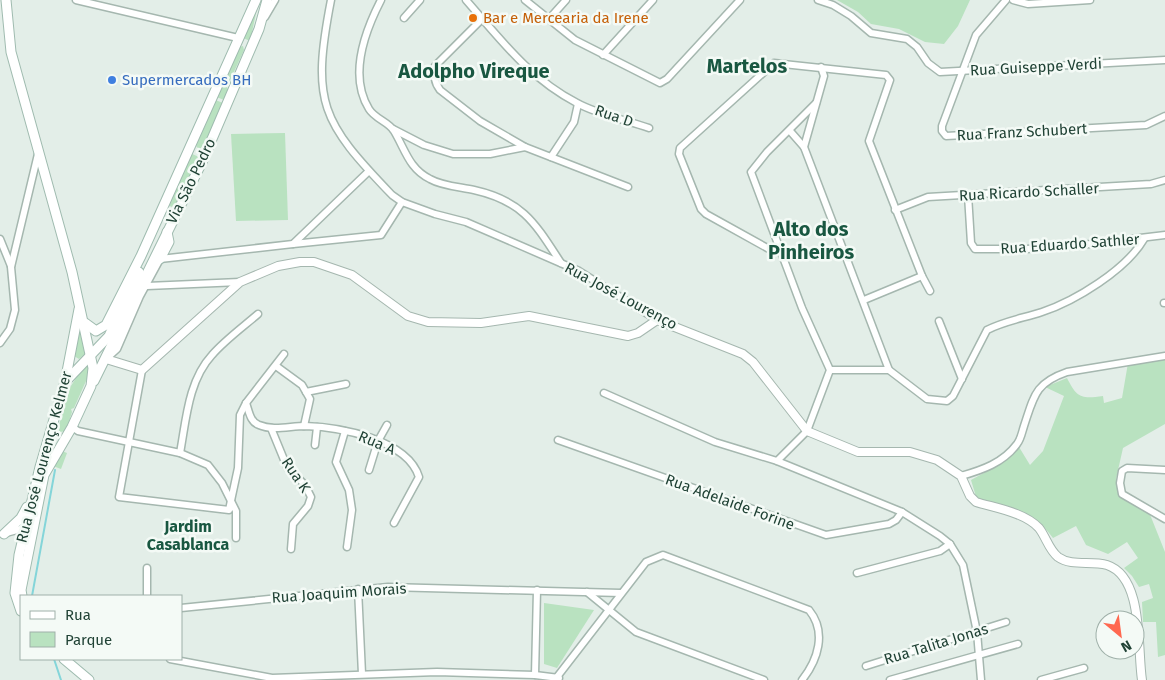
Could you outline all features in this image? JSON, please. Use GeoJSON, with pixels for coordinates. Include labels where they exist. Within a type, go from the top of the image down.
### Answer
{"type":"FeatureCollection","features":[{"type":"Feature","properties":{"kind":"main road","name":"Rua José Lourenço Kelmer"},"geometry":{"type":"LineString","coordinates":[[6,0],[11,52],[85,323],[94,368],[91,386],[67,436],[44,476],[14,581],[15,593],[20,608]]}},
{"type":"Feature","properties":{"kind":"main road"},"geometry":{"type":"LineString","coordinates":[[85,323],[96,331],[106,325],[163,207],[256,0]]}},
{"type":"Feature","properties":{"kind":"main road","name":"Via São Pedro"},"geometry":{"type":"LineString","coordinates":[[91,386],[106,359],[207,149],[259,28],[267,0]]}},
{"type":"Feature","properties":{"kind":"main road"},"geometry":{"type":"LineString","coordinates":[[232,91],[230,86],[246,48],[244,42],[238,38]]}},
{"type":"Feature","properties":{"kind":"main road"},"geometry":{"type":"LineString","coordinates":[[207,149],[200,153],[196,152],[194,147],[209,111],[208,105]]}},
{"type":"Feature","properties":{"kind":"main road","name":"Via São Pedro"},"geometry":{"type":"LineString","coordinates":[[65,382],[108,336],[160,230],[163,207]]}},
{"type":"Feature","properties":{"kind":"main road"},"geometry":{"type":"LineString","coordinates":[[160,259],[169,242],[167,232]]}},
{"type":"Feature","properties":{"kind":"main road","name":"Rua José Lourenço Kelmer"},"geometry":{"type":"LineString","coordinates":[[22,595],[30,526],[31,500],[65,382],[78,324],[79,301]]}},
{"type":"Feature","properties":{"kind":"main road"},"geometry":{"type":"LineString","coordinates":[[61,396],[61,410],[56,433],[61,437],[67,436]]}},
{"type":"Feature","properties":{"kind":"main road"},"geometry":{"type":"LineString","coordinates":[[2,534],[21,518],[31,500]]}},
{"type":"Feature","properties":{"kind":"main road"},"geometry":{"type":"LineString","coordinates":[[65,660],[89,680]]}},
{"type":"Feature","properties":{"kind":"street"},"geometry":{"type":"LineString","coordinates":[[78,0],[238,38]]}},
{"type":"Feature","properties":{"kind":"street"},"geometry":{"type":"LineString","coordinates":[[259,28],[275,0]]}},
{"type":"Feature","properties":{"kind":"street","name":"Rua José Lourenço"},"geometry":{"type":"LineString","coordinates":[[331,0],[321,65],[327,112],[344,142],[369,171],[402,202],[435,214],[466,222],[579,272],[657,320],[743,354],[753,362],[807,431],[858,452],[895,452],[922,455],[937,460],[961,476]]}},
{"type":"Feature","properties":{"kind":"street"},"geometry":{"type":"LineString","coordinates":[[381,0],[362,42],[360,63],[365,99],[375,116],[393,129],[424,145],[453,154],[490,154],[525,147]]}},
{"type":"Feature","properties":{"kind":"street"},"geometry":{"type":"LineString","coordinates":[[404,18],[420,0]]}},
{"type":"Feature","properties":{"kind":"street"},"geometry":{"type":"LineString","coordinates":[[466,0],[514,57],[536,78],[578,104]]}},
{"type":"Feature","properties":{"kind":"street"},"geometry":{"type":"LineString","coordinates":[[524,0],[575,40],[660,83],[664,82],[740,0]]}},
{"type":"Feature","properties":{"kind":"street"},"geometry":{"type":"LineString","coordinates":[[549,19],[566,0]]}},
{"type":"Feature","properties":{"kind":"street"},"geometry":{"type":"LineString","coordinates":[[603,55],[653,0]]}},
{"type":"Feature","properties":{"kind":"street"},"geometry":{"type":"LineString","coordinates":[[818,0],[833,4],[871,33],[907,39],[917,47],[928,63],[940,72],[962,71]]}},
{"type":"Feature","properties":{"kind":"street","name":"Rua Guiseppe Verdi"},"geometry":{"type":"LineString","coordinates":[[1006,0],[976,35],[962,71],[1165,60]]}},
{"type":"Feature","properties":{"kind":"street"},"geometry":{"type":"LineString","coordinates":[[1013,0],[1028,4],[1090,0]]}},
{"type":"Feature","properties":{"kind":"street"},"geometry":{"type":"LineString","coordinates":[[483,18],[435,66],[434,76],[440,90],[480,121],[525,147],[628,187]]}},
{"type":"Feature","properties":{"kind":"street"},"geometry":{"type":"LineString","coordinates":[[778,247],[769,249],[706,214],[701,209],[679,150],[771,65],[778,63],[821,67],[886,76],[890,80],[869,141],[895,210],[930,291]]}},
{"type":"Feature","properties":{"kind":"street"},"geometry":{"type":"LineString","coordinates":[[804,147],[824,76],[821,67]]}},
{"type":"Feature","properties":{"kind":"street","name":"Rua Franz Schubert"},"geometry":{"type":"LineString","coordinates":[[962,71],[942,126],[942,131],[946,136],[1135,126],[1155,123],[1165,116]]}},
{"type":"Feature","properties":{"kind":"street"},"geometry":{"type":"LineString","coordinates":[[778,460],[807,431],[830,370],[778,247],[751,172],[816,103]]}},
{"type":"Feature","properties":{"kind":"street","name":"Rua D"},"geometry":{"type":"LineString","coordinates":[[551,157],[574,122],[578,104],[649,128]]}},
{"type":"Feature","properties":{"kind":"street"},"geometry":{"type":"LineString","coordinates":[[803,118],[810,124]]}},
{"type":"Feature","properties":{"kind":"street"},"geometry":{"type":"LineString","coordinates":[[393,129],[410,164],[430,179],[502,197],[510,202],[537,226],[561,264]]}},
{"type":"Feature","properties":{"kind":"street"},"geometry":{"type":"LineString","coordinates":[[790,131],[804,147],[864,300],[889,370],[927,399],[940,402],[947,401],[953,396],[987,330],[1044,311],[1082,291],[1128,260],[1144,240]]}},
{"type":"Feature","properties":{"kind":"street"},"geometry":{"type":"LineString","coordinates":[[11,267],[39,150]]}},
{"type":"Feature","properties":{"kind":"street"},"geometry":{"type":"LineString","coordinates":[[293,244],[369,171]]}},
{"type":"Feature","properties":{"kind":"street","name":"Rua Ricardo Schaller"},"geometry":{"type":"LineString","coordinates":[[895,210],[928,197],[1151,184],[1165,180]]}},
{"type":"Feature","properties":{"kind":"street","name":"Rua Eduardo Sathler"},"geometry":{"type":"LineString","coordinates":[[968,195],[971,243],[975,249],[1026,249],[1144,240],[1165,235]]}},
{"type":"Feature","properties":{"kind":"street"},"geometry":{"type":"LineString","coordinates":[[106,359],[117,349],[160,259],[381,235],[402,202]]}},
{"type":"Feature","properties":{"kind":"street"},"geometry":{"type":"LineString","coordinates":[[0,239],[11,267],[15,310],[10,329],[0,343]]}},
{"type":"Feature","properties":{"kind":"street"},"geometry":{"type":"LineString","coordinates":[[284,354],[246,403],[240,415],[238,468],[229,510],[119,497],[142,370],[240,282],[278,266],[314,262],[352,275],[408,316],[428,322],[481,323],[529,316],[628,336],[638,333],[657,320]]}},
{"type":"Feature","properties":{"kind":"street"},"geometry":{"type":"LineString","coordinates":[[864,300],[922,276]]}},
{"type":"Feature","properties":{"kind":"street"},"geometry":{"type":"LineString","coordinates":[[146,286],[240,282]]}},
{"type":"Feature","properties":{"kind":"street"},"geometry":{"type":"LineString","coordinates":[[180,453],[193,385],[200,372],[211,355],[258,314]]}},
{"type":"Feature","properties":{"kind":"street"},"geometry":{"type":"LineString","coordinates":[[939,321],[962,379]]}},
{"type":"Feature","properties":{"kind":"street"},"geometry":{"type":"LineString","coordinates":[[1142,680],[1134,601],[1132,591],[1122,576],[1104,564],[1070,562],[1058,557],[1041,531],[1031,521],[972,500],[961,476],[1003,459],[1016,445],[1034,394],[1041,385],[1054,376],[1067,372],[1165,356]]}},
{"type":"Feature","properties":{"kind":"street"},"geometry":{"type":"LineString","coordinates":[[106,359],[142,370]]}},
{"type":"Feature","properties":{"kind":"street"},"geometry":{"type":"LineString","coordinates":[[276,366],[302,385],[310,399],[304,426]]}},
{"type":"Feature","properties":{"kind":"street"},"geometry":{"type":"LineString","coordinates":[[830,370],[889,370]]}},
{"type":"Feature","properties":{"kind":"street"},"geometry":{"type":"LineString","coordinates":[[306,392],[346,384]]}},
{"type":"Feature","properties":{"kind":"street"},"geometry":{"type":"LineString","coordinates":[[604,393],[716,442],[778,460],[902,512],[915,518],[950,544],[962,565],[977,632],[981,680]]}},
{"type":"Feature","properties":{"kind":"street"},"geometry":{"type":"LineString","coordinates":[[246,403],[252,420],[258,425],[271,428]]}},
{"type":"Feature","properties":{"kind":"street"},"geometry":{"type":"LineString","coordinates":[[369,470],[378,441],[387,425]]}},
{"type":"Feature","properties":{"kind":"street"},"geometry":{"type":"LineString","coordinates":[[72,426],[78,431],[180,453],[208,465],[222,483],[231,502],[237,519],[236,538]]}},
{"type":"Feature","properties":{"kind":"street","name":"Rua A"},"geometry":{"type":"LineString","coordinates":[[271,428],[304,426],[345,431],[378,441],[403,455],[419,477],[394,523]]}},
{"type":"Feature","properties":{"kind":"street"},"geometry":{"type":"LineString","coordinates":[[315,445],[316,427]]}},
{"type":"Feature","properties":{"kind":"street","name":"Rua K"},"geometry":{"type":"LineString","coordinates":[[271,428],[287,466],[305,485],[311,497],[308,506],[293,524],[291,549]]}},
{"type":"Feature","properties":{"kind":"street"},"geometry":{"type":"LineString","coordinates":[[345,431],[336,462],[349,490],[352,510],[347,547]]}},
{"type":"Feature","properties":{"kind":"street","name":"Rua Adelaide Forine"},"geometry":{"type":"LineString","coordinates":[[558,440],[826,535],[889,524],[896,520],[902,512]]}},
{"type":"Feature","properties":{"kind":"street"},"geometry":{"type":"LineString","coordinates":[[1165,470],[1128,468],[1122,471],[1120,483],[1122,494],[1165,519]]}},
{"type":"Feature","properties":{"kind":"street"},"geometry":{"type":"LineString","coordinates":[[2,534],[30,526]]}},
{"type":"Feature","properties":{"kind":"street"},"geometry":{"type":"LineString","coordinates":[[857,573],[940,552],[950,544]]}},
{"type":"Feature","properties":{"kind":"street"},"geometry":{"type":"LineString","coordinates":[[175,660],[273,679],[438,672],[536,675],[559,679],[621,593],[646,562],[663,555],[809,610],[815,617],[819,630],[818,644],[815,658],[802,680]]}},
{"type":"Feature","properties":{"kind":"street"},"geometry":{"type":"LineString","coordinates":[[147,568],[147,595]]}},
{"type":"Feature","properties":{"kind":"street","name":"Rua Joaquim Morais"},"geometry":{"type":"LineString","coordinates":[[182,608],[388,587],[621,593]]}},
{"type":"Feature","properties":{"kind":"street"},"geometry":{"type":"LineString","coordinates":[[358,589],[362,674]]}},
{"type":"Feature","properties":{"kind":"street"},"geometry":{"type":"LineString","coordinates":[[536,675],[537,590]]}},
{"type":"Feature","properties":{"kind":"street"},"geometry":{"type":"LineString","coordinates":[[587,592],[636,632],[764,680]]}},
{"type":"Feature","properties":{"kind":"street","name":"Rua Talita Jonas"},"geometry":{"type":"LineString","coordinates":[[866,666],[1006,622]]}},
{"type":"Feature","properties":{"kind":"street"},"geometry":{"type":"LineString","coordinates":[[890,680],[1018,644]]}},
{"type":"Feature","properties":{"kind":"street"},"geometry":{"type":"LineString","coordinates":[[1042,680],[1084,668]]}},
{"type":"Feature","properties":{"kind":"green space"},"geometry":{"type":"Polygon","coordinates":[[[259,0],[250,41],[241,37],[259,0]]]}},
{"type":"Feature","properties":{"kind":"green space"},"geometry":{"type":"Polygon","coordinates":[[[837,0],[970,0],[958,26],[944,44],[925,42],[899,29],[871,24],[858,12],[837,0]]]}},
{"type":"Feature","properties":{"kind":"green space"},"geometry":{"type":"Polygon","coordinates":[[[243,46],[244,50],[227,87],[228,91],[224,100],[214,96],[239,47],[243,46]]]}},
{"type":"Feature","properties":{"kind":"green space"},"geometry":{"type":"Polygon","coordinates":[[[213,99],[223,103],[203,147],[199,149],[196,146],[213,108],[213,99]]]}},
{"type":"Feature","properties":{"kind":"green space"},"geometry":{"type":"Polygon","coordinates":[[[285,133],[288,220],[236,221],[231,134],[285,133]]]}},
{"type":"Feature","properties":{"kind":"green space"},"geometry":{"type":"Polygon","coordinates":[[[190,153],[199,157],[175,208],[167,205],[190,153]]]}},
{"type":"Feature","properties":{"kind":"green space"},"geometry":{"type":"Polygon","coordinates":[[[79,329],[86,353],[79,359],[74,356],[79,329]]]}},
{"type":"Feature","properties":{"kind":"green space"},"geometry":{"type":"Polygon","coordinates":[[[1165,359],[1165,424],[1123,448],[1116,479],[1119,495],[1149,512],[1165,552],[1165,655],[1158,657],[1156,622],[1145,622],[1145,610],[1142,610],[1142,602],[1153,598],[1149,584],[1139,587],[1124,568],[1138,558],[1127,542],[1108,554],[1086,545],[1076,526],[1053,538],[1037,522],[1019,511],[977,500],[971,480],[1002,463],[1019,447],[1030,465],[1043,451],[1064,396],[1045,387],[1067,378],[1080,396],[1103,396],[1104,403],[1122,398],[1128,363],[1165,359]]]}},
{"type":"Feature","properties":{"kind":"green space"},"geometry":{"type":"Polygon","coordinates":[[[88,366],[90,372],[74,408],[71,409],[72,412],[66,431],[60,432],[58,429],[69,389],[83,367],[88,366]]]}},
{"type":"Feature","properties":{"kind":"green space"},"geometry":{"type":"Polygon","coordinates":[[[62,451],[67,453],[61,469],[53,466],[62,451]]]}},
{"type":"Feature","properties":{"kind":"green space"},"geometry":{"type":"Polygon","coordinates":[[[544,603],[594,610],[557,668],[544,664],[544,603]]]}},
{"type":"Feature","properties":{"kind":"waterway"},"geometry":{"type":"LineString","coordinates":[[32,595],[55,470]]}},
{"type":"Feature","properties":{"kind":"waterway"},"geometry":{"type":"LineString","coordinates":[[54,660],[61,680]]}},
{"type":"Feature","properties":{"kind":"place","name":"Bar e Mercearia da Irene"},"geometry":{"type":"Point","coordinates":[473,18]}},
{"type":"Feature","properties":{"kind":"place","name":"Supermercados BH"},"geometry":{"type":"Point","coordinates":[112,80]}},
{"type":"Feature","properties":{"kind":"district","name":"Martelos"},"geometry":{"type":"Point","coordinates":[747,66]}},
{"type":"Feature","properties":{"kind":"district","name":"Adolpho Vireque"},"geometry":{"type":"Point","coordinates":[474,71]}},
{"type":"Feature","properties":{"kind":"district","name":"Alto dos Pinheiros"},"geometry":{"type":"Point","coordinates":[811,240]}},
{"type":"Feature","properties":{"kind":"district","name":"Jardim Casablanca"},"geometry":{"type":"Point","coordinates":[188,535]}}]}
